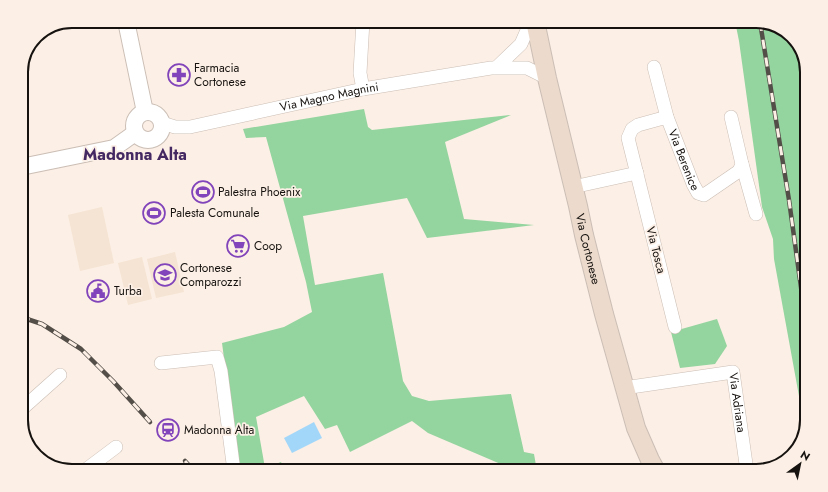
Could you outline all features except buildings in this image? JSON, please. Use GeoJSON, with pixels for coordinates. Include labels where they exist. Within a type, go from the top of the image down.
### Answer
{"type":"FeatureCollection","features":[{"type":"Feature","properties":{"kind":"main road","name":"Via Cortonese"},"geometry":{"type":"LineString","coordinates":[[537,28],[593,272],[636,428],[652,464]]}},
{"type":"Feature","properties":{"kind":"street"},"geometry":{"type":"LineString","coordinates":[[127,28],[145,112],[140,114],[135,120],[133,125],[135,133],[143,140],[153,140],[160,133],[162,123]]}},
{"type":"Feature","properties":{"kind":"street"},"geometry":{"type":"LineString","coordinates":[[362,89],[360,73],[363,28]]}},
{"type":"Feature","properties":{"kind":"street"},"geometry":{"type":"LineString","coordinates":[[497,67],[521,44],[528,28]]}},
{"type":"Feature","properties":{"kind":"street","name":"Via Magno Magnini"},"geometry":{"type":"LineString","coordinates":[[145,112],[149,112],[157,116],[162,123],[175,127],[190,127],[362,89],[497,67],[527,68],[548,78]]}},
{"type":"Feature","properties":{"kind":"street","name":"Via Berenice"},"geometry":{"type":"LineString","coordinates":[[654,67],[667,117],[698,193],[704,195],[739,171],[742,164]]}},
{"type":"Feature","properties":{"kind":"street","name":"Via Berenice"},"geometry":{"type":"LineString","coordinates":[[628,138],[632,129],[638,125],[667,117]]}},
{"type":"Feature","properties":{"kind":"street"},"geometry":{"type":"LineString","coordinates":[[731,118],[756,214]]}},
{"type":"Feature","properties":{"kind":"street"},"geometry":{"type":"LineString","coordinates":[[28,166],[114,148],[135,133]]}},
{"type":"Feature","properties":{"kind":"street","name":"Via Tosca"},"geometry":{"type":"LineString","coordinates":[[628,138],[675,327]]}},
{"type":"Feature","properties":{"kind":"street"},"geometry":{"type":"LineString","coordinates":[[573,187],[637,173]]}},
{"type":"Feature","properties":{"kind":"street"},"geometry":{"type":"LineString","coordinates":[[161,364],[217,357],[221,371],[233,464]]}},
{"type":"Feature","properties":{"kind":"street","name":"Via Adriana"},"geometry":{"type":"LineString","coordinates":[[624,388],[733,372],[746,464]]}},
{"type":"Feature","properties":{"kind":"street"},"geometry":{"type":"LineString","coordinates":[[28,404],[60,375]]}},
{"type":"Feature","properties":{"kind":"street"},"geometry":{"type":"LineString","coordinates":[[93,464],[116,447]]}},
{"type":"Feature","properties":{"kind":"shaded area"},"geometry":{"type":"Polygon","coordinates":[[[102,207],[114,263],[80,271],[68,215],[102,207]]]}},
{"type":"Feature","properties":{"kind":"shaded area","name":"Cortonese Comparozzi"},"geometry":{"type":"Polygon","coordinates":[[[175,252],[184,292],[156,298],[147,259],[175,252]]]}},
{"type":"Feature","properties":{"kind":"shaded area"},"geometry":{"type":"Polygon","coordinates":[[[142,257],[152,299],[128,305],[118,263],[142,257]]]}},
{"type":"Feature","properties":{"kind":"green space"},"geometry":{"type":"Polygon","coordinates":[[[736,28],[768,29],[785,39],[793,47],[799,63],[800,402],[774,259],[773,239],[762,207],[736,28]]]}},
{"type":"Feature","properties":{"kind":"green space"},"geometry":{"type":"Polygon","coordinates":[[[364,109],[368,127],[372,130],[511,115],[445,142],[464,219],[534,225],[427,238],[407,198],[303,216],[315,285],[383,273],[403,381],[412,396],[429,401],[511,394],[524,452],[534,454],[536,464],[501,464],[428,433],[412,421],[350,452],[337,425],[325,429],[304,396],[256,417],[264,464],[238,464],[222,343],[284,327],[312,312],[306,282],[266,137],[246,138],[243,129],[364,109]]]}},
{"type":"Feature","properties":{"kind":"green space"},"geometry":{"type":"Polygon","coordinates":[[[717,319],[727,346],[715,364],[680,368],[671,332],[717,319]]]}},
{"type":"Feature","properties":{"kind":"water"},"geometry":{"type":"Polygon","coordinates":[[[314,422],[322,438],[292,453],[284,438],[314,422]]]}},
{"type":"Feature","properties":{"kind":"railway"},"geometry":{"type":"LineString","coordinates":[[761,28],[789,200],[800,280]]}},
{"type":"Feature","properties":{"kind":"railway"},"geometry":{"type":"LineString","coordinates":[[28,319],[42,324],[81,349],[113,381],[150,422]]}},
{"type":"Feature","properties":{"kind":"railway"},"geometry":{"type":"LineString","coordinates":[[185,461],[188,464]]}},
{"type":"Feature","properties":{"kind":"place","name":"Farmacia Cortonese"},"geometry":{"type":"Point","coordinates":[179,75]}},
{"type":"Feature","properties":{"kind":"place","name":"Palestra Phoenix"},"geometry":{"type":"Point","coordinates":[203,192]}},
{"type":"Feature","properties":{"kind":"place","name":"Palesta Comunale"},"geometry":{"type":"Point","coordinates":[154,213]}},
{"type":"Feature","properties":{"kind":"place","name":"Coop"},"geometry":{"type":"Point","coordinates":[238,246]}},
{"type":"Feature","properties":{"kind":"place","name":"Cortonese Comparozzi"},"geometry":{"type":"Point","coordinates":[165,275]}},
{"type":"Feature","properties":{"kind":"place","name":"Turba"},"geometry":{"type":"Point","coordinates":[98,291]}},
{"type":"Feature","properties":{"kind":"place","name":"Madonna Alta"},"geometry":{"type":"Point","coordinates":[168,430]}},
{"type":"Feature","properties":{"kind":"district","name":"Madonna Alta"},"geometry":{"type":"Point","coordinates":[135,154]}}]}
